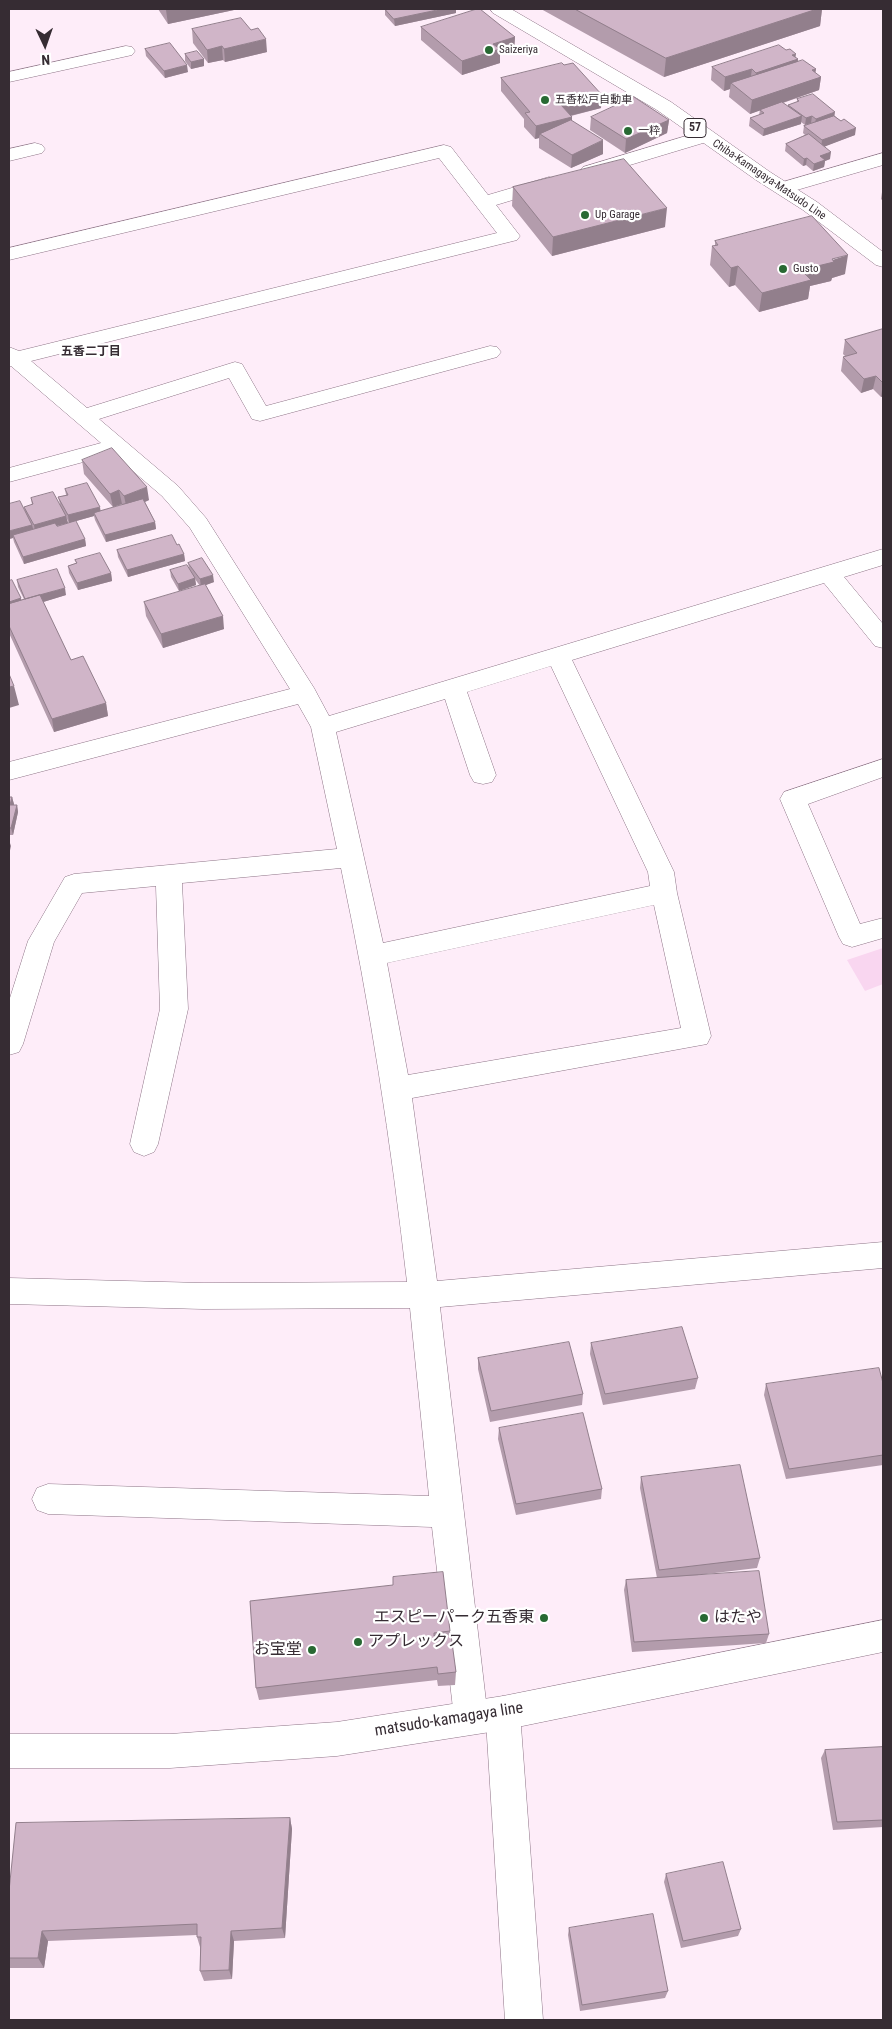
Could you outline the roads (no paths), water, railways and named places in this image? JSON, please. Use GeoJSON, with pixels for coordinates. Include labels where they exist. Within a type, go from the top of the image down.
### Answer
{"type":"FeatureCollection","features":[{"type":"Feature","properties":{"kind":"street","name":"Chiba-Kamagaya-Matsudo Line"},"geometry":{"type":"LineString","coordinates":[[499,9],[664,106],[783,188],[883,261]]}},
{"type":"Feature","properties":{"kind":"street"},"geometry":{"type":"LineString","coordinates":[[9,77],[126,51]]}},
{"type":"Feature","properties":{"kind":"street"},"geometry":{"type":"LineString","coordinates":[[486,202],[706,136]]}},
{"type":"Feature","properties":{"kind":"street"},"geometry":{"type":"LineString","coordinates":[[9,156],[35,150]]}},
{"type":"Feature","properties":{"kind":"street"},"geometry":{"type":"LineString","coordinates":[[9,254],[444,151],[486,202],[510,236],[11,357]]}},
{"type":"Feature","properties":{"kind":"street"},"geometry":{"type":"LineString","coordinates":[[783,188],[883,159]]}},
{"type":"Feature","properties":{"kind":"street"},"geometry":{"type":"LineString","coordinates":[[82,416],[235,369],[260,414],[490,352]]}},
{"type":"Feature","properties":{"kind":"street"},"geometry":{"type":"LineString","coordinates":[[11,357],[170,491],[198,523],[323,728],[374,955],[396,1089],[423,1295],[447,1512],[487,1715],[524,2020]]}},
{"type":"Feature","properties":{"kind":"street"},"geometry":{"type":"LineString","coordinates":[[9,475],[116,446]]}},
{"type":"Feature","properties":{"kind":"street"},"geometry":{"type":"LineString","coordinates":[[323,728],[883,557]]}},
{"type":"Feature","properties":{"kind":"street"},"geometry":{"type":"LineString","coordinates":[[829,574],[883,640]]}},
{"type":"Feature","properties":{"kind":"street"},"geometry":{"type":"LineString","coordinates":[[396,1089],[697,1036],[660,872],[558,656]]}},
{"type":"Feature","properties":{"kind":"street"},"geometry":{"type":"LineString","coordinates":[[454,688],[483,775]]}},
{"type":"Feature","properties":{"kind":"street"},"geometry":{"type":"LineString","coordinates":[[9,772],[304,694]]}},
{"type":"Feature","properties":{"kind":"street"},"geometry":{"type":"LineString","coordinates":[[883,768],[793,799],[852,937],[883,928]]}},
{"type":"Feature","properties":{"kind":"street"},"geometry":{"type":"LineString","coordinates":[[9,1044],[42,941],[74,884],[351,857]]}},
{"type":"Feature","properties":{"kind":"street"},"geometry":{"type":"LineString","coordinates":[[144,1144],[174,1009],[169,875]]}},
{"type":"Feature","properties":{"kind":"street"},"geometry":{"type":"LineString","coordinates":[[374,955],[664,893]]}},
{"type":"Feature","properties":{"kind":"street"},"geometry":{"type":"LineString","coordinates":[[9,1291],[203,1296],[423,1295],[883,1255]]}},
{"type":"Feature","properties":{"kind":"street"},"geometry":{"type":"LineString","coordinates":[[48,1499],[447,1512]]}},
{"type":"Feature","properties":{"kind":"street","name":"matsudo-kamagaya line"},"geometry":{"type":"LineString","coordinates":[[9,1751],[170,1751],[337,1739],[487,1715],[883,1636]]}},
{"type":"Feature","properties":{"kind":"place","name":"Saizeriya"},"geometry":{"type":"Point","coordinates":[489,50]}},
{"type":"Feature","properties":{"kind":"place","name":"五香松戸自動車"},"geometry":{"type":"Point","coordinates":[545,100]}},
{"type":"Feature","properties":{"kind":"place","name":"一粋"},"geometry":{"type":"Point","coordinates":[628,131]}},
{"type":"Feature","properties":{"kind":"place","name":"Up Garage"},"geometry":{"type":"Point","coordinates":[585,215]}},
{"type":"Feature","properties":{"kind":"place","name":"Gusto"},"geometry":{"type":"Point","coordinates":[783,269]}},
{"type":"Feature","properties":{"kind":"place","name":"エスピーパーク五香東"},"geometry":{"type":"Point","coordinates":[544,1618]}},
{"type":"Feature","properties":{"kind":"place","name":"はたや"},"geometry":{"type":"Point","coordinates":[704,1618]}},
{"type":"Feature","properties":{"kind":"place","name":"アプレックス"},"geometry":{"type":"Point","coordinates":[358,1642]}},
{"type":"Feature","properties":{"kind":"place","name":"お宝堂"},"geometry":{"type":"Point","coordinates":[312,1650]}},
{"type":"Feature","properties":{"kind":"district","name":"五香二丁目"},"geometry":{"type":"Point","coordinates":[91,352]}}]}
